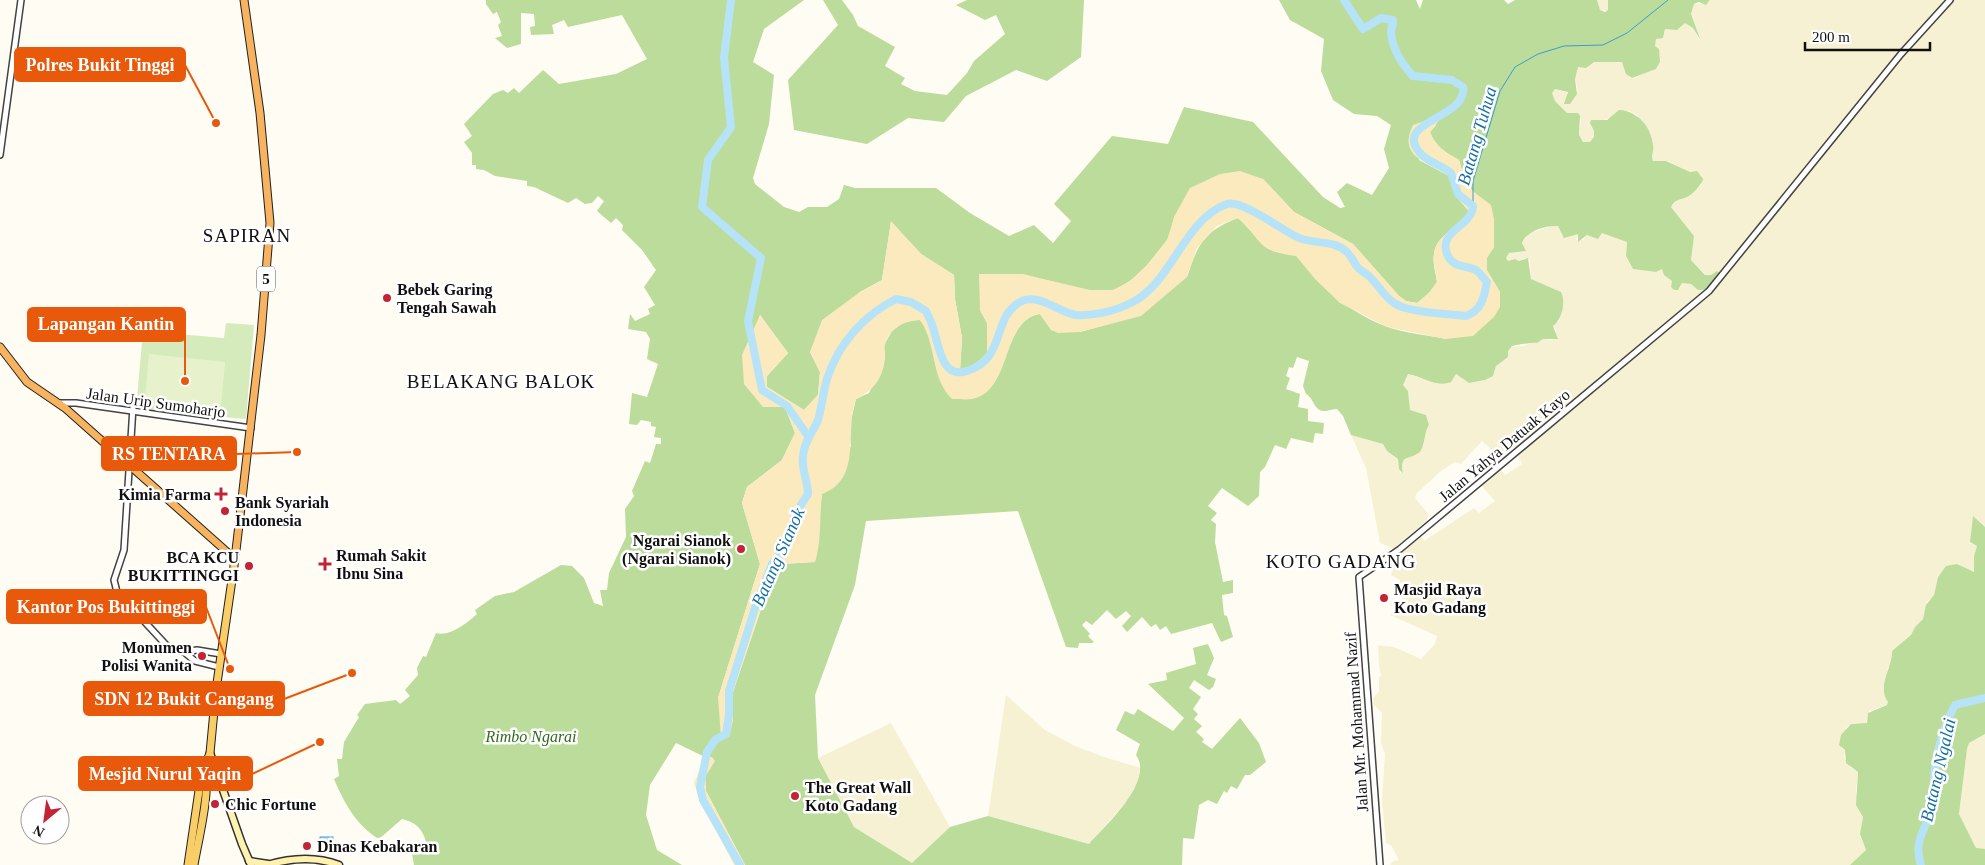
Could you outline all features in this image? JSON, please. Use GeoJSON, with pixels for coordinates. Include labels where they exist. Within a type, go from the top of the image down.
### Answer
{"type":"FeatureCollection","features":[{"type":"Feature","properties":{"kind":"highway","name":"5"},"geometry":{"type":"LineString","coordinates":[[235,559],[262,326],[270,219],[260,113],[244,0]]}},
{"type":"Feature","properties":{"kind":"highway"},"geometry":{"type":"LineString","coordinates":[[0,347],[27,382],[58,402],[235,559]]}},
{"type":"Feature","properties":{"kind":"main road"},"geometry":{"type":"LineString","coordinates":[[188,865],[201,777],[210,752],[219,668],[235,559]]}},
{"type":"Feature","properties":{"kind":"main road"},"geometry":{"type":"LineString","coordinates":[[210,752],[250,863],[268,865],[298,859],[315,858],[339,865]]}},
{"type":"Feature","properties":{"kind":"main road"},"geometry":{"type":"LineString","coordinates":[[194,865],[207,791],[208,778],[204,772]]}},
{"type":"Feature","properties":{"kind":"street"},"geometry":{"type":"LineString","coordinates":[[0,156],[21,0]]}},
{"type":"Feature","properties":{"kind":"street","name":"Jalan Yahya Datuak Kayo"},"geometry":{"type":"LineString","coordinates":[[1359,577],[1400,549],[1591,388],[1665,330],[1709,291],[1901,54],[1950,0]]}},
{"type":"Feature","properties":{"kind":"street","name":"Jalan Urip Sumoharjo"},"geometry":{"type":"LineString","coordinates":[[58,402],[133,410],[250,428]]}},
{"type":"Feature","properties":{"kind":"street"},"geometry":{"type":"LineString","coordinates":[[133,410],[128,464],[124,550],[114,585],[162,642],[175,650],[184,652],[197,650],[221,654]]}},
{"type":"Feature","properties":{"kind":"street","name":"Jalan Mr. Mohammad Nazif"},"geometry":{"type":"LineString","coordinates":[[1359,577],[1380,865]]}},
{"type":"Feature","properties":{"kind":"street"},"geometry":{"type":"LineString","coordinates":[[184,652],[195,661],[219,668]]}},
{"type":"Feature","properties":{"kind":"shaded area"},"geometry":{"type":"Polygon","coordinates":[[[1597,0],[1608,0],[1608,11],[1600,10],[1597,0]]]}},
{"type":"Feature","properties":{"kind":"shaded area"},"geometry":{"type":"Polygon","coordinates":[[[1710,0],[1985,0],[1985,527],[1973,516],[1970,543],[1977,546],[1974,556],[1975,571],[1972,572],[1957,564],[1945,568],[1938,576],[1934,595],[1927,602],[1923,619],[1915,627],[1911,635],[1892,652],[1892,661],[1888,668],[1883,689],[1888,702],[1887,705],[1869,711],[1866,724],[1852,723],[1846,728],[1842,748],[1845,751],[1844,758],[1851,768],[1858,772],[1856,792],[1863,817],[1860,836],[1866,850],[1850,865],[1390,865],[1393,861],[1399,860],[1391,845],[1386,843],[1382,801],[1385,754],[1381,743],[1382,713],[1374,705],[1373,699],[1379,691],[1379,678],[1381,675],[1378,645],[1394,647],[1421,659],[1435,644],[1437,636],[1390,615],[1405,602],[1397,590],[1400,580],[1391,575],[1398,554],[1420,536],[1424,541],[1474,508],[1479,513],[1495,501],[1480,484],[1499,467],[1505,475],[1522,464],[1515,447],[1501,458],[1482,441],[1461,464],[1455,462],[1441,471],[1417,493],[1415,498],[1429,515],[1426,521],[1394,549],[1380,543],[1366,468],[1351,435],[1383,444],[1387,451],[1398,459],[1400,473],[1403,474],[1403,462],[1407,456],[1420,452],[1424,444],[1424,433],[1429,425],[1426,415],[1410,410],[1408,391],[1403,385],[1408,374],[1437,383],[1456,374],[1469,383],[1485,380],[1494,374],[1496,366],[1508,357],[1510,347],[1524,346],[1531,342],[1537,343],[1543,339],[1553,340],[1556,330],[1553,326],[1559,321],[1563,305],[1561,292],[1531,279],[1530,260],[1525,258],[1520,261],[1515,259],[1508,261],[1506,258],[1509,253],[1525,251],[1522,242],[1530,233],[1554,225],[1560,227],[1562,235],[1578,234],[1576,240],[1583,240],[1587,235],[1599,238],[1602,233],[1608,233],[1627,242],[1626,256],[1633,269],[1656,272],[1662,269],[1665,275],[1672,281],[1671,287],[1674,290],[1679,289],[1682,283],[1691,284],[1698,290],[1717,271],[1711,275],[1706,275],[1691,260],[1694,236],[1671,207],[1678,199],[1690,195],[1702,184],[1695,171],[1689,172],[1668,161],[1653,161],[1653,150],[1637,115],[1629,111],[1619,110],[1613,116],[1591,126],[1594,131],[1594,137],[1590,142],[1583,142],[1579,137],[1581,120],[1578,113],[1567,113],[1555,101],[1552,93],[1555,89],[1566,92],[1568,95],[1578,91],[1575,79],[1577,68],[1594,62],[1622,62],[1630,78],[1657,68],[1660,62],[1658,48],[1655,46],[1656,39],[1664,36],[1665,29],[1678,29],[1685,23],[1693,28],[1699,40],[1701,40],[1691,14],[1694,4],[1709,3],[1710,0]]]}},
{"type":"Feature","properties":{"kind":"shaded area"},"geometry":{"type":"Polygon","coordinates":[[[1006,695],[1045,730],[1075,746],[1141,768],[1140,778],[1127,801],[1089,844],[988,816],[1006,695]]]}},
{"type":"Feature","properties":{"kind":"shaded area"},"geometry":{"type":"Polygon","coordinates":[[[891,723],[950,827],[913,864],[854,827],[818,758],[891,723]]]}},
{"type":"Feature","properties":{"kind":"shaded area"},"geometry":{"type":"Polygon","coordinates":[[[1985,734],[1985,849],[1980,850],[1976,848],[1959,814],[1967,749],[1969,743],[1985,734]]]}},
{"type":"Feature","properties":{"kind":"green space","name":"Rimbo Ngarai"},"geometry":{"type":"Polygon","coordinates":[[[486,0],[804,0],[764,29],[753,62],[774,75],[769,124],[753,178],[755,184],[784,207],[799,212],[808,207],[827,207],[839,199],[844,185],[855,188],[936,188],[970,213],[1009,236],[1034,225],[1053,243],[1071,221],[1054,204],[1112,136],[1168,144],[1184,107],[1253,122],[1323,197],[1340,208],[1345,207],[1337,192],[1347,183],[1372,195],[1389,168],[1384,149],[1391,125],[1377,116],[1354,114],[1333,100],[1321,71],[1324,39],[1290,20],[1279,0],[1416,0],[1420,9],[1423,0],[1504,0],[1508,4],[1515,0],[1597,0],[1600,10],[1605,12],[1608,10],[1608,0],[1710,0],[1706,5],[1699,2],[1694,4],[1691,14],[1701,41],[1693,28],[1685,23],[1677,30],[1665,29],[1663,38],[1656,39],[1655,46],[1659,49],[1660,62],[1656,69],[1632,78],[1626,74],[1622,62],[1594,62],[1586,68],[1578,67],[1575,79],[1577,94],[1570,104],[1564,104],[1568,92],[1555,89],[1552,93],[1555,101],[1567,113],[1578,113],[1580,116],[1579,135],[1583,142],[1590,142],[1594,137],[1594,131],[1590,123],[1591,120],[1607,120],[1619,110],[1626,111],[1638,117],[1650,132],[1653,161],[1666,161],[1690,172],[1697,171],[1703,181],[1689,196],[1676,201],[1671,207],[1694,236],[1691,260],[1705,275],[1711,275],[1717,271],[1720,273],[1715,283],[1706,289],[1698,290],[1691,284],[1682,283],[1678,290],[1674,290],[1671,287],[1672,281],[1664,275],[1662,269],[1656,272],[1633,269],[1626,256],[1627,242],[1602,233],[1598,239],[1587,235],[1578,242],[1578,234],[1564,238],[1558,226],[1542,228],[1532,232],[1522,243],[1526,251],[1509,253],[1506,258],[1508,261],[1515,259],[1519,261],[1528,258],[1531,279],[1561,292],[1562,310],[1559,320],[1553,326],[1558,339],[1543,339],[1537,343],[1512,346],[1508,351],[1508,357],[1496,366],[1493,376],[1485,380],[1469,383],[1456,374],[1451,382],[1440,384],[1408,374],[1403,385],[1408,391],[1410,410],[1426,415],[1429,425],[1420,452],[1404,460],[1403,474],[1399,469],[1398,459],[1387,451],[1383,444],[1351,435],[1343,416],[1337,409],[1324,411],[1316,407],[1311,398],[1306,394],[1303,386],[1309,361],[1297,357],[1293,368],[1289,367],[1286,376],[1290,378],[1286,389],[1300,394],[1298,407],[1308,409],[1308,421],[1324,423],[1323,434],[1315,433],[1313,443],[1291,438],[1286,449],[1275,445],[1265,467],[1260,472],[1259,496],[1248,506],[1222,488],[1208,506],[1217,513],[1211,520],[1216,524],[1215,542],[1223,582],[1233,580],[1233,593],[1222,595],[1224,615],[1227,616],[1233,637],[1221,642],[1212,623],[1171,634],[1166,626],[1160,630],[1156,624],[1151,627],[1142,617],[1127,632],[1122,626],[1131,616],[1126,611],[1116,619],[1107,610],[1092,625],[1086,621],[1082,625],[1094,642],[1079,643],[1078,648],[1066,647],[1018,511],[866,521],[855,585],[815,695],[818,758],[854,827],[912,863],[950,827],[988,816],[1089,844],[1126,802],[1134,790],[1139,777],[1140,766],[1136,755],[1140,744],[1116,730],[1125,711],[1134,715],[1138,709],[1173,731],[1184,718],[1148,684],[1167,680],[1166,673],[1196,664],[1193,648],[1208,644],[1214,658],[1207,675],[1216,679],[1213,687],[1209,690],[1194,680],[1189,688],[1201,697],[1193,709],[1198,714],[1194,719],[1202,726],[1196,732],[1204,739],[1202,742],[1212,749],[1240,718],[1259,743],[1266,762],[1250,775],[1245,775],[1237,789],[1231,786],[1227,793],[1224,791],[1217,804],[1208,800],[1199,805],[1194,839],[1183,838],[1182,865],[745,865],[706,791],[705,777],[712,757],[705,757],[676,743],[650,785],[646,815],[657,850],[682,865],[414,865],[412,854],[427,845],[424,835],[419,828],[402,819],[379,839],[364,828],[352,813],[334,779],[339,776],[337,759],[342,759],[344,742],[359,717],[357,715],[365,704],[396,700],[400,704],[410,696],[405,690],[418,675],[417,668],[423,656],[426,657],[436,633],[447,633],[458,628],[477,614],[475,610],[495,596],[514,592],[561,565],[572,566],[584,578],[594,603],[603,606],[600,590],[607,590],[609,573],[626,537],[625,509],[634,496],[632,491],[645,461],[650,463],[656,444],[661,444],[661,438],[654,437],[656,427],[651,426],[651,422],[641,420],[637,425],[629,424],[632,393],[647,397],[658,364],[647,359],[650,339],[646,332],[628,329],[630,314],[635,321],[650,314],[648,309],[655,305],[644,287],[656,270],[642,250],[622,230],[623,225],[616,218],[611,223],[597,211],[604,201],[598,196],[592,203],[585,204],[576,198],[568,203],[534,187],[527,186],[527,181],[495,176],[484,170],[476,169],[476,165],[472,165],[472,153],[464,142],[472,136],[464,124],[493,94],[503,90],[508,93],[514,88],[519,93],[543,70],[559,84],[616,74],[647,59],[622,15],[568,27],[564,20],[552,25],[554,34],[531,35],[530,27],[535,26],[534,14],[521,13],[521,44],[507,48],[495,38],[502,36],[498,25],[501,22],[497,12],[493,14],[486,4],[486,0]],[[1431,117],[1419,160],[1449,176],[1455,195],[1471,212],[1467,218],[1444,236],[1436,247],[1433,261],[1437,282],[1429,293],[1417,303],[1406,301],[1399,296],[1353,244],[1294,212],[1263,179],[1175,215],[1163,247],[1136,276],[1113,290],[1093,291],[1081,289],[1022,274],[980,310],[987,323],[987,353],[972,368],[960,371],[962,338],[955,299],[954,275],[921,254],[891,222],[882,280],[860,292],[810,352],[820,372],[818,395],[804,410],[767,387],[767,376],[788,353],[760,315],[744,384],[785,407],[795,433],[782,460],[747,487],[742,503],[760,564],[718,698],[732,695],[775,568],[782,564],[815,562],[822,493],[851,446],[849,429],[856,399],[869,393],[885,358],[884,345],[892,331],[905,321],[920,320],[928,331],[946,392],[998,376],[1008,348],[1018,330],[1031,317],[1040,314],[1047,324],[1080,332],[1108,324],[1187,277],[1199,247],[1204,240],[1217,228],[1238,218],[1267,248],[1296,255],[1325,288],[1358,313],[1385,326],[1446,339],[1500,292],[1487,271],[1487,257],[1494,247],[1494,219],[1465,181],[1459,160],[1445,152],[1435,141],[1430,132],[1436,125],[1431,117]]]}},
{"type":"Feature","properties":{"kind":"green space"},"geometry":{"type":"Polygon","coordinates":[[[823,0],[842,0],[853,15],[858,26],[895,47],[885,66],[905,78],[901,84],[915,91],[947,95],[967,73],[974,61],[1005,34],[996,15],[985,20],[956,5],[967,0],[1084,0],[1081,57],[1047,81],[1016,70],[966,96],[944,122],[908,118],[867,144],[794,130],[788,80],[838,25],[823,0]]]}},
{"type":"Feature","properties":{"kind":"green space"},"geometry":{"type":"Polygon","coordinates":[[[226,323],[254,325],[246,419],[136,409],[143,331],[224,338],[226,323]]]}},
{"type":"Feature","properties":{"kind":"green space"},"geometry":{"type":"Polygon","coordinates":[[[149,354],[225,362],[221,407],[145,399],[149,354]]]}},
{"type":"Feature","properties":{"kind":"green space"},"geometry":{"type":"Polygon","coordinates":[[[1973,516],[1985,527],[1985,734],[1969,743],[1967,749],[1959,814],[1976,848],[1985,849],[1985,865],[1850,865],[1866,850],[1860,834],[1863,817],[1856,805],[1858,772],[1846,763],[1845,750],[1839,745],[1841,735],[1851,724],[1867,723],[1868,713],[1887,705],[1884,683],[1892,651],[1911,635],[1915,627],[1923,619],[1926,605],[1934,595],[1938,577],[1946,566],[1957,564],[1974,572],[1974,556],[1977,546],[1970,542],[1973,516]]]}},
{"type":"Feature","properties":{"kind":"sand"},"geometry":{"type":"Polygon","coordinates":[[[1444,114],[1430,132],[1432,137],[1442,149],[1459,160],[1465,181],[1470,189],[1491,205],[1494,219],[1494,247],[1487,258],[1487,270],[1500,292],[1500,307],[1494,317],[1473,336],[1446,339],[1387,327],[1340,303],[1315,279],[1296,256],[1266,248],[1238,218],[1217,226],[1197,248],[1187,277],[1141,316],[1080,332],[1058,333],[1051,330],[1040,314],[1028,318],[1019,328],[1012,341],[994,383],[985,393],[972,399],[952,399],[945,390],[940,381],[929,339],[920,320],[898,326],[887,339],[883,370],[880,377],[868,392],[856,399],[851,426],[848,466],[843,477],[835,487],[822,494],[819,546],[815,562],[782,564],[775,568],[732,695],[733,721],[729,737],[721,737],[718,698],[760,564],[742,503],[747,487],[782,460],[795,433],[785,407],[763,407],[744,384],[742,355],[760,315],[788,353],[767,376],[767,387],[804,410],[818,395],[820,372],[810,352],[822,320],[860,292],[882,280],[891,221],[921,254],[954,275],[955,299],[962,338],[960,370],[972,368],[987,353],[987,323],[980,310],[979,274],[1022,274],[1090,290],[1113,290],[1130,281],[1146,266],[1167,240],[1175,215],[1190,188],[1220,174],[1240,171],[1263,179],[1294,212],[1353,244],[1399,296],[1406,301],[1417,303],[1429,293],[1437,282],[1434,254],[1439,241],[1470,213],[1455,195],[1449,176],[1417,157],[1409,145],[1409,136],[1413,125],[1444,114]]]}},
{"type":"Feature","properties":{"kind":"sand"},"geometry":{"type":"Polygon","coordinates":[[[705,757],[712,757],[715,761],[705,777],[706,791],[745,865],[734,865],[698,795],[694,783],[705,757]]]}},
{"type":"Feature","properties":{"kind":"water"},"geometry":{"type":"Polygon","coordinates":[[[320,837],[333,837],[333,845],[320,845],[320,837]]]}},
{"type":"Feature","properties":{"kind":"waterway"},"geometry":{"type":"LineString","coordinates":[[731,0],[724,58],[731,127],[708,160],[702,207],[761,258],[748,321],[762,390],[787,406],[808,436]]}},
{"type":"Feature","properties":{"kind":"waterway","name":"Batang Sianok"},"geometry":{"type":"LineString","coordinates":[[740,865],[703,800],[700,787],[707,752],[715,740],[726,734],[729,715],[729,691],[756,605],[772,564],[789,543],[795,514],[808,494],[803,466],[804,451],[818,420],[832,366],[845,343],[873,313],[896,299],[911,302],[926,311],[946,366],[958,372],[967,371],[980,365],[988,357],[1006,317],[1012,308],[1022,301],[1029,299],[1042,301],[1076,315],[1104,312],[1131,303],[1158,281],[1199,223],[1212,212],[1227,204],[1242,206],[1251,210],[1297,237],[1336,245],[1349,254],[1358,268],[1370,277],[1388,298],[1397,305],[1425,312],[1466,316],[1479,307],[1487,282],[1476,270],[1452,262],[1449,259],[1445,246],[1451,234],[1467,219],[1473,206],[1458,194],[1451,173],[1424,157],[1414,143],[1415,134],[1422,127],[1454,106],[1461,98],[1463,87],[1452,80],[1413,76],[1395,50],[1391,32],[1393,20],[1381,18],[1363,29],[1344,0]]}},
{"type":"Feature","properties":{"kind":"waterway","name":"Batang Tuhua"},"geometry":{"type":"LineString","coordinates":[[1473,206],[1473,181],[1500,91],[1515,67],[1538,54],[1564,46],[1603,45],[1627,33],[1668,0]]}},
{"type":"Feature","properties":{"kind":"waterway","name":"Batang Ngalai"},"geometry":{"type":"LineString","coordinates":[[1921,865],[1918,849],[1919,842],[1932,805],[1936,760],[1945,727],[1955,705],[1985,698]]}},
{"type":"Feature","properties":{"kind":"place","name":"Polres Bukit Tinggi"},"geometry":{"type":"Point","coordinates":[216,123]}},
{"type":"Feature","properties":{"kind":"place","name":"Bebek Garing Tengah Sawah"},"geometry":{"type":"Point","coordinates":[387,298]}},
{"type":"Feature","properties":{"kind":"place","name":"Lapangan Kantin"},"geometry":{"type":"Point","coordinates":[185,381]}},
{"type":"Feature","properties":{"kind":"place","name":"RS TENTARA"},"geometry":{"type":"Point","coordinates":[297,452]}},
{"type":"Feature","properties":{"kind":"place","name":"Kimia Farma"},"geometry":{"type":"Point","coordinates":[221,494]}},
{"type":"Feature","properties":{"kind":"place","name":"Bank Syariah Indonesia"},"geometry":{"type":"Point","coordinates":[225,511]}},
{"type":"Feature","properties":{"kind":"place","name":"Ngarai Sianok (Ngarai Sianok)"},"geometry":{"type":"Point","coordinates":[741,549]}},
{"type":"Feature","properties":{"kind":"place","name":"Rumah Sakit Ibnu Sina"},"geometry":{"type":"Point","coordinates":[325,564]}},
{"type":"Feature","properties":{"kind":"place","name":"BCA KCU BUKITTINGGI"},"geometry":{"type":"Point","coordinates":[249,566]}},
{"type":"Feature","properties":{"kind":"place","name":"Masjid Raya Koto Gadang"},"geometry":{"type":"Point","coordinates":[1384,598]}},
{"type":"Feature","properties":{"kind":"place","name":"Monumen Polisi Wanita"},"geometry":{"type":"Point","coordinates":[202,656]}},
{"type":"Feature","properties":{"kind":"place","name":"Kantor Pos Bukittinggi"},"geometry":{"type":"Point","coordinates":[230,669]}},
{"type":"Feature","properties":{"kind":"place","name":"SDN 12 Bukit Cangang"},"geometry":{"type":"Point","coordinates":[352,673]}},
{"type":"Feature","properties":{"kind":"place","name":"Mesjid Nurul Yaqin"},"geometry":{"type":"Point","coordinates":[320,742]}},
{"type":"Feature","properties":{"kind":"place","name":"The Great Wall Koto Gadang"},"geometry":{"type":"Point","coordinates":[795,796]}},
{"type":"Feature","properties":{"kind":"place","name":"Chic Fortune"},"geometry":{"type":"Point","coordinates":[215,804]}},
{"type":"Feature","properties":{"kind":"place","name":"Dinas Kebakaran"},"geometry":{"type":"Point","coordinates":[307,846]}},
{"type":"Feature","properties":{"kind":"district","name":"SAPIRAN"},"geometry":{"type":"Point","coordinates":[247,235]}},
{"type":"Feature","properties":{"kind":"district","name":"BELAKANG BALOK"},"geometry":{"type":"Point","coordinates":[501,381]}},
{"type":"Feature","properties":{"kind":"district","name":"KOTO GADANG"},"geometry":{"type":"Point","coordinates":[1341,561]}}]}
